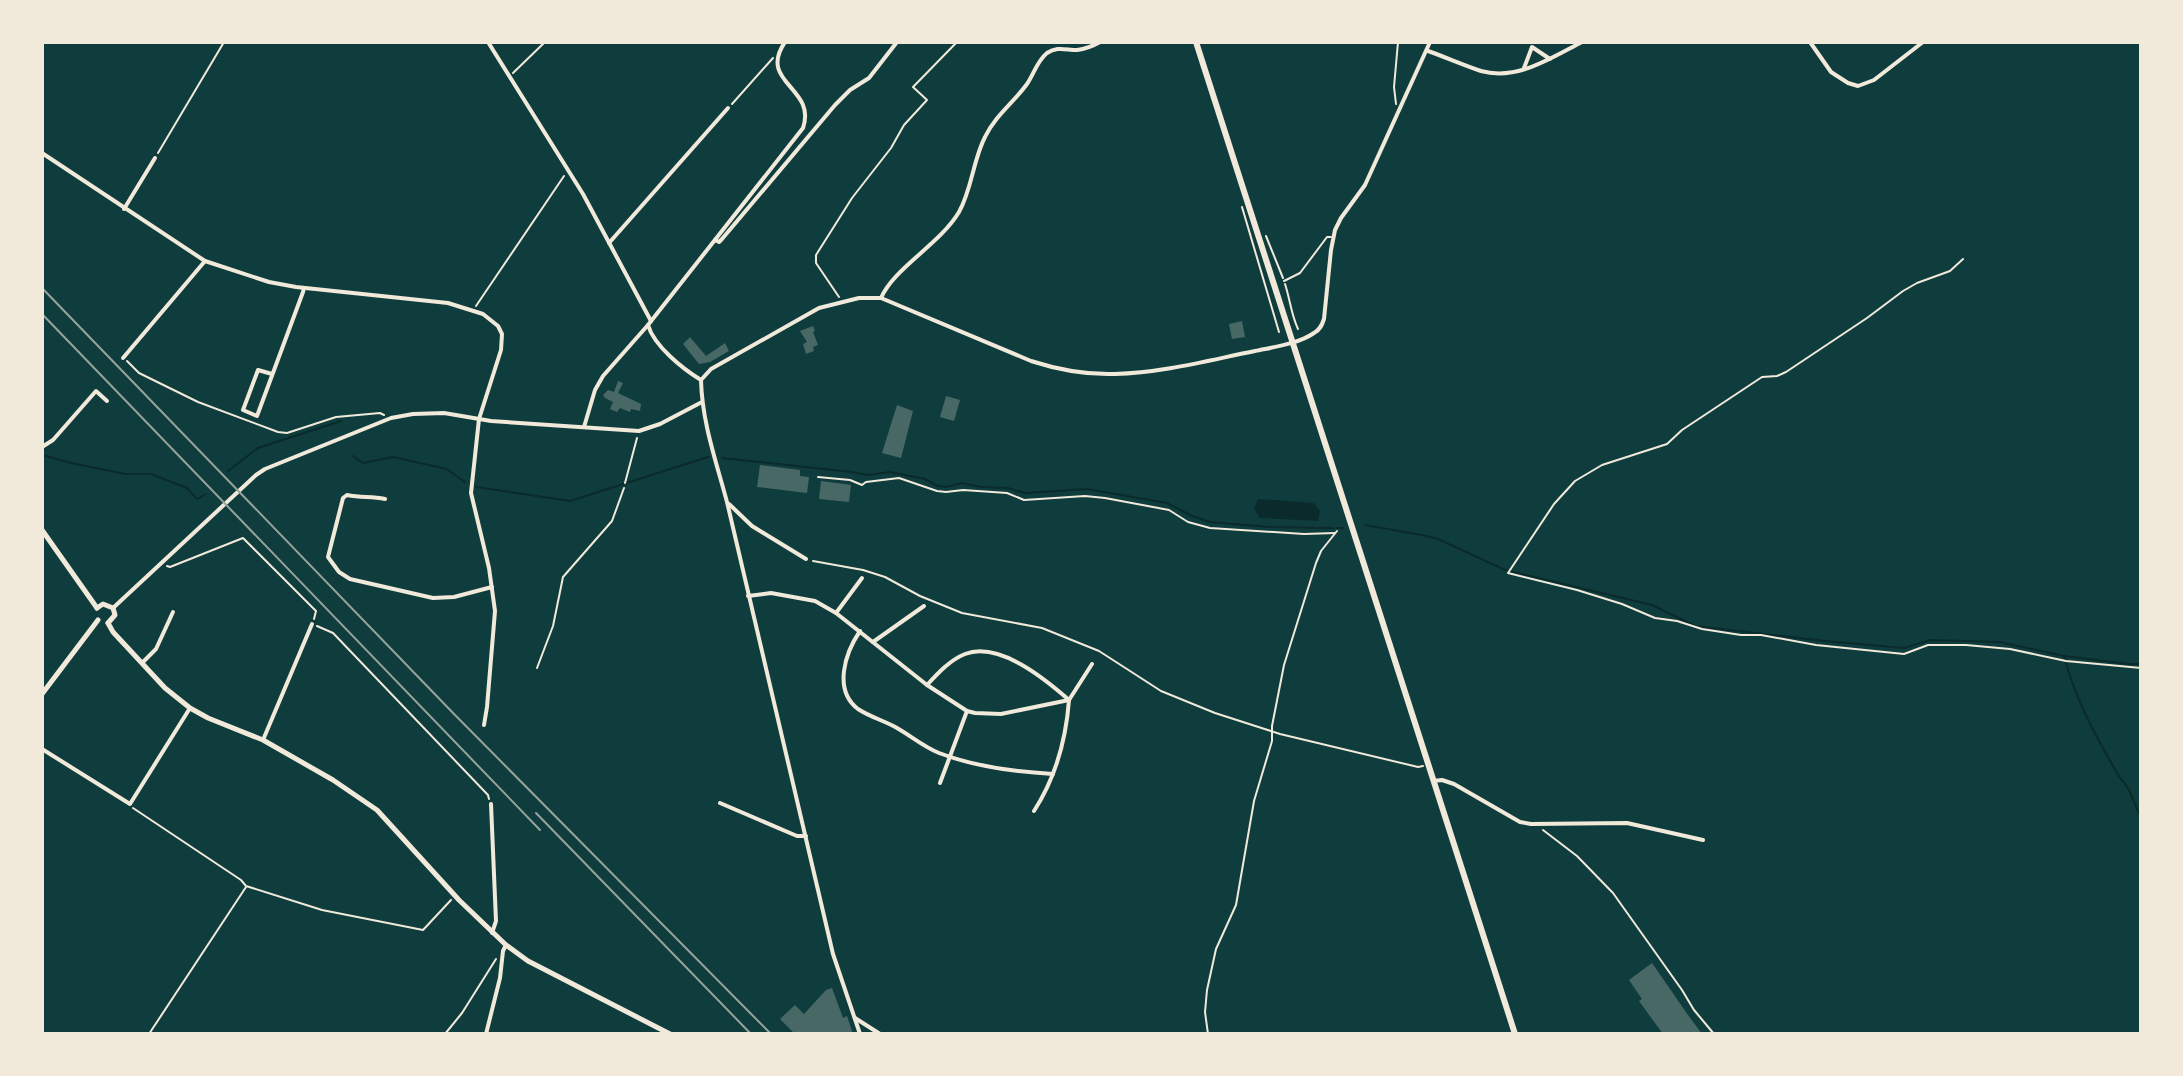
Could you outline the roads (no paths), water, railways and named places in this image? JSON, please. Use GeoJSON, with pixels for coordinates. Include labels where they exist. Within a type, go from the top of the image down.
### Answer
{"type":"FeatureCollection","features":[{"type":"Feature","properties":{"kind":"main road"},"geometry":{"type":"LineString","coordinates":[[1196,42],[1515,1034]]}},
{"type":"Feature","properties":{"kind":"street"},"geometry":{"type":"LineString","coordinates":[[488,42],[568,170],[609,243],[650,323],[652,335],[679,364],[701,380]]}},
{"type":"Feature","properties":{"kind":"street"},"geometry":{"type":"LineString","coordinates":[[584,427],[598,383],[650,323],[803,128],[803,101],[778,69],[779,52],[785,42]]}},
{"type":"Feature","properties":{"kind":"street"},"geometry":{"type":"LineString","coordinates":[[715,240],[719,242],[722,239],[835,105],[850,90],[869,78],[897,42]]}},
{"type":"Feature","properties":{"kind":"street"},"geometry":{"type":"LineString","coordinates":[[881,298],[896,278],[949,226],[960,210],[986,133],[1029,81],[1044,57],[1053,50],[1077,50],[1100,42]]}},
{"type":"Feature","properties":{"kind":"street"},"geometry":{"type":"LineString","coordinates":[[860,1034],[833,954],[727,502],[707,429],[701,380],[711,369],[819,308],[859,298],[881,298],[1031,361],[1077,373],[1136,373],[1232,356],[1313,334],[1323,322],[1333,237],[1341,218],[1365,185],[1430,42]]}},
{"type":"Feature","properties":{"kind":"street"},"geometry":{"type":"LineString","coordinates":[[1428,51],[1483,71],[1503,73],[1550,59],[1582,42]]}},
{"type":"Feature","properties":{"kind":"street"},"geometry":{"type":"LineString","coordinates":[[1810,42],[1831,72],[1858,86],[1874,80],[1923,42]]}},
{"type":"Feature","properties":{"kind":"street"},"geometry":{"type":"LineString","coordinates":[[1523,69],[1533,44],[1550,59]]}},
{"type":"Feature","properties":{"kind":"street"},"geometry":{"type":"LineString","coordinates":[[609,243],[728,108]]}},
{"type":"Feature","properties":{"kind":"street"},"geometry":{"type":"LineString","coordinates":[[42,153],[205,261],[269,282],[448,303],[473,310],[492,319],[498,326],[502,341],[479,419],[471,493],[495,611],[484,725]]}},
{"type":"Feature","properties":{"kind":"street"},"geometry":{"type":"LineString","coordinates":[[124,209],[155,158]]}},
{"type":"Feature","properties":{"kind":"street"},"geometry":{"type":"LineString","coordinates":[[123,358],[205,261]]}},
{"type":"Feature","properties":{"kind":"street"},"geometry":{"type":"LineString","coordinates":[[272,374],[258,370],[243,410],[257,416],[304,288]]}},
{"type":"Feature","properties":{"kind":"street"},"geometry":{"type":"LineString","coordinates":[[42,447],[53,440],[96,391],[107,401]]}},
{"type":"Feature","properties":{"kind":"street"},"geometry":{"type":"LineString","coordinates":[[113,608],[265,469],[391,418],[431,413],[517,424],[639,431],[660,424],[702,402]]}},
{"type":"Feature","properties":{"kind":"street"},"geometry":{"type":"LineString","coordinates":[[385,499],[347,495],[343,498],[328,557],[339,572],[350,579],[433,598],[454,597],[492,587]]}},
{"type":"Feature","properties":{"kind":"street"},"geometry":{"type":"LineString","coordinates":[[727,502],[752,526],[806,559]]}},
{"type":"Feature","properties":{"kind":"street"},"geometry":{"type":"LineString","coordinates":[[42,530],[97,608]]}},
{"type":"Feature","properties":{"kind":"street"},"geometry":{"type":"LineString","coordinates":[[836,613],[862,578]]}},
{"type":"Feature","properties":{"kind":"street"},"geometry":{"type":"LineString","coordinates":[[748,596],[771,593],[815,601],[836,613],[927,685],[967,711],[1001,714],[1069,700]]}},
{"type":"Feature","properties":{"kind":"street"},"geometry":{"type":"LineString","coordinates":[[98,620],[97,608],[103,604],[113,608]]}},
{"type":"Feature","properties":{"kind":"street"},"geometry":{"type":"LineString","coordinates":[[873,642],[924,606]]}},
{"type":"Feature","properties":{"kind":"street"},"geometry":{"type":"LineString","coordinates":[[108,623],[115,615],[113,608]]}},
{"type":"Feature","properties":{"kind":"street"},"geometry":{"type":"LineString","coordinates":[[142,663],[156,649],[173,612]]}},
{"type":"Feature","properties":{"kind":"street"},"geometry":{"type":"LineString","coordinates":[[98,620],[108,623],[165,688],[190,708],[263,740],[333,780],[377,810],[505,948],[670,1034]]}},
{"type":"Feature","properties":{"kind":"street"},"geometry":{"type":"LineString","coordinates":[[42,694],[98,620]]}},
{"type":"Feature","properties":{"kind":"street"},"geometry":{"type":"LineString","coordinates":[[263,740],[312,624]]}},
{"type":"Feature","properties":{"kind":"street"},"geometry":{"type":"LineString","coordinates":[[860,631],[845,662],[844,680],[851,702],[860,710],[949,756],[1007,770],[1053,774]]}},
{"type":"Feature","properties":{"kind":"street"},"geometry":{"type":"LineString","coordinates":[[927,685],[949,663],[965,654],[982,650],[1012,660],[1069,700]]}},
{"type":"Feature","properties":{"kind":"street"},"geometry":{"type":"LineString","coordinates":[[1034,811],[1063,749],[1069,700],[1092,664]]}},
{"type":"Feature","properties":{"kind":"street"},"geometry":{"type":"LineString","coordinates":[[42,749],[130,804],[190,708]]}},
{"type":"Feature","properties":{"kind":"street"},"geometry":{"type":"LineString","coordinates":[[940,783],[967,711]]}},
{"type":"Feature","properties":{"kind":"street"},"geometry":{"type":"LineString","coordinates":[[1433,781],[1454,784],[1520,822],[1627,823],[1703,840]]}},
{"type":"Feature","properties":{"kind":"street"},"geometry":{"type":"LineString","coordinates":[[720,803],[797,836],[806,836]]}},
{"type":"Feature","properties":{"kind":"street"},"geometry":{"type":"LineString","coordinates":[[491,804],[496,921],[492,933]]}},
{"type":"Feature","properties":{"kind":"street"},"geometry":{"type":"LineString","coordinates":[[486,1034],[505,948]]}},
{"type":"Feature","properties":{"kind":"street"},"geometry":{"type":"LineString","coordinates":[[855,1018],[880,1034]]}},
{"type":"Feature","properties":{"kind":"lane"},"geometry":{"type":"LineString","coordinates":[[1284,281],[1300,273],[1327,237],[1333,237]]}},
{"type":"Feature","properties":{"kind":"water"},"geometry":{"type":"Polygon","coordinates":[[[1258,499],[1314,503],[1320,511],[1318,521],[1260,518],[1254,509],[1258,499]]]}},
{"type":"Feature","properties":{"kind":"waterway"},"geometry":{"type":"LineString","coordinates":[[228,471],[258,448],[341,421]]}},
{"type":"Feature","properties":{"kind":"waterway"},"geometry":{"type":"LineString","coordinates":[[42,455],[125,474],[151,474],[187,488],[197,499],[206,494]]}},
{"type":"Feature","properties":{"kind":"waterway"},"geometry":{"type":"LineString","coordinates":[[353,456],[363,463],[393,457],[447,469],[465,482]]}},
{"type":"Feature","properties":{"kind":"waterway"},"geometry":{"type":"LineString","coordinates":[[476,487],[570,501],[708,457]]}},
{"type":"Feature","properties":{"kind":"waterway"},"geometry":{"type":"LineString","coordinates":[[722,458],[868,475],[890,472],[946,487],[962,483],[1025,493],[1087,489],[1167,503],[1210,522],[1333,528]]}},
{"type":"Feature","properties":{"kind":"waterway"},"geometry":{"type":"LineString","coordinates":[[1365,525],[1438,539],[1505,570],[1652,605],[1695,626],[1904,648],[1930,640],[2000,642],[2064,656],[2141,664]]}},
{"type":"Feature","properties":{"kind":"waterway"},"geometry":{"type":"LineString","coordinates":[[1337,528],[1343,528]]}},
{"type":"Feature","properties":{"kind":"waterway"},"geometry":{"type":"LineString","coordinates":[[2064,656],[2088,718],[2141,817]]}},
{"type":"Feature","properties":{"kind":"railway"},"geometry":{"type":"LineString","coordinates":[[42,288],[455,715],[771,1034]]}},
{"type":"Feature","properties":{"kind":"railway"},"geometry":{"type":"LineString","coordinates":[[42,314],[540,830]]}},
{"type":"Feature","properties":{"kind":"railway"},"geometry":{"type":"LineString","coordinates":[[536,813],[751,1034]]}}]}
